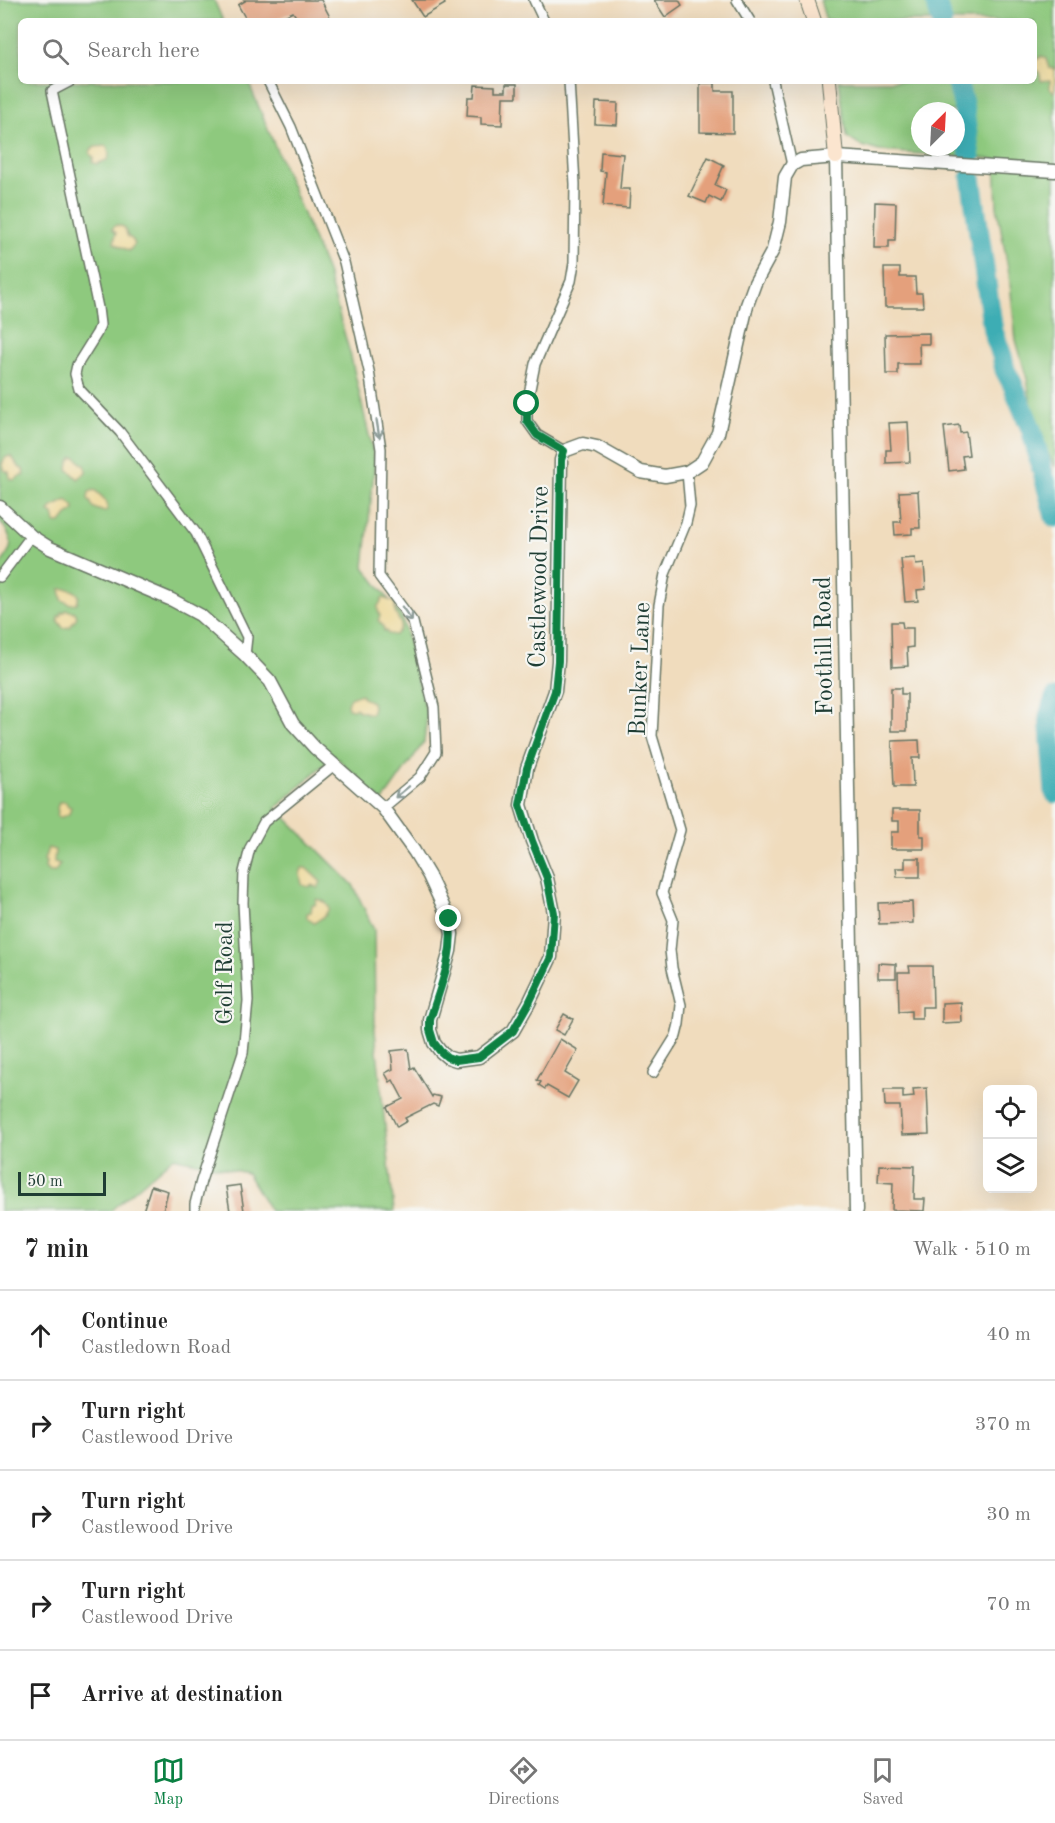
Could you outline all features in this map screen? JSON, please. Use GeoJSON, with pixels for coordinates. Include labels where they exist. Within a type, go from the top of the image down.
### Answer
{"type":"FeatureCollection","features":[{"type":"Feature","properties":{"kind":"main road"},"geometry":{"type":"LineString","coordinates":[[807,0],[813,18]]}},
{"type":"Feature","properties":{"kind":"main road","name":"Foothill Road"},"geometry":{"type":"LineString","coordinates":[[830,84],[836,157]]}},
{"type":"Feature","properties":{"kind":"street"},"geometry":{"type":"LineString","coordinates":[[534,0],[543,18]]}},
{"type":"Feature","properties":{"kind":"street"},"geometry":{"type":"LineString","coordinates":[[737,0],[748,18]]}},
{"type":"Feature","properties":{"kind":"street"},"geometry":{"type":"LineString","coordinates":[[65,84],[52,91],[100,325],[77,365],[76,382],[82,393],[138,454],[196,533],[247,637],[245,655]]}},
{"type":"Feature","properties":{"kind":"street"},"geometry":{"type":"LineString","coordinates":[[270,84],[291,127],[344,262],[369,371],[381,449],[379,576],[413,622],[434,707],[436,752],[420,777],[383,808]]}},
{"type":"Feature","properties":{"kind":"street"},"geometry":{"type":"LineString","coordinates":[[569,84],[575,184],[574,263],[571,281],[535,364],[527,404],[527,421],[537,435],[564,451],[583,444],[597,447],[641,472],[653,475],[665,476],[687,472],[702,462],[718,433],[747,305],[773,250],[780,222],[785,177],[792,165],[801,160],[836,157],[1055,171]]}},
{"type":"Feature","properties":{"kind":"street"},"geometry":{"type":"LineString","coordinates":[[774,84],[792,165]]}},
{"type":"Feature","properties":{"kind":"street","name":"Foothill Road"},"geometry":{"type":"LineString","coordinates":[[836,157],[856,1211]]}},
{"type":"Feature","properties":{"kind":"street","name":"Castlewood Drive"},"geometry":{"type":"LineString","coordinates":[[0,507],[31,536],[50,548],[172,600],[200,615],[270,681],[293,724],[334,765],[383,808],[429,876],[443,904],[450,926],[452,934],[450,951],[430,1020],[430,1030],[434,1043],[440,1051],[456,1060],[479,1057],[513,1031],[551,957],[554,913],[547,878],[520,805],[527,768],[555,691],[558,661],[561,460],[564,451]]}},
{"type":"Feature","properties":{"kind":"street","name":"Bunker Lane"},"geometry":{"type":"LineString","coordinates":[[654,1073],[676,1036],[680,1024],[681,1005],[670,950],[673,920],[662,893],[681,830],[652,736],[659,605],[665,574],[686,523],[690,506],[687,472]]}},
{"type":"Feature","properties":{"kind":"street"},"geometry":{"type":"LineString","coordinates":[[0,577],[31,536]]}},
{"type":"Feature","properties":{"kind":"street","name":"Golf Road"},"geometry":{"type":"LineString","coordinates":[[195,1211],[201,1181],[243,1053],[248,1001],[243,903],[244,872],[250,848],[266,821],[334,765]]}},
{"type":"Feature","properties":{"kind":"green space"},"geometry":{"type":"Polygon","coordinates":[[[0,0],[214,0],[222,18],[18,18],[18,84],[249,84],[327,272],[351,357],[375,461],[364,567],[402,617],[427,716],[424,742],[382,802],[334,755],[276,808],[353,885],[374,930],[375,1031],[394,1211],[270,1211],[247,1173],[173,1157],[110,1211],[0,1211],[0,565],[11,543],[0,521],[0,0]]]}},
{"type":"Feature","properties":{"kind":"green space"},"geometry":{"type":"Polygon","coordinates":[[[820,0],[1055,0],[1055,467],[1040,438],[1016,340],[1009,274],[997,207],[995,159],[952,156],[965,156],[965,102],[911,102],[911,153],[879,151],[859,145],[847,137],[839,84],[1037,84],[1037,18],[825,18],[820,0]]]}},
{"type":"Feature","properties":{"kind":"sand"},"geometry":{"type":"Polygon","coordinates":[[[1042,56],[1046,59],[1049,68],[1055,69],[1055,93],[1050,88],[1050,80],[1041,81],[1037,70],[1037,59],[1042,56]]]}},
{"type":"Feature","properties":{"kind":"sand"},"geometry":{"type":"Polygon","coordinates":[[[106,146],[109,153],[107,160],[97,164],[92,162],[94,158],[90,154],[91,149],[106,146]]]}},
{"type":"Feature","properties":{"kind":"sand"},"geometry":{"type":"Polygon","coordinates":[[[116,225],[124,227],[128,237],[135,244],[129,251],[114,243],[116,233],[112,229],[116,225]]]}},
{"type":"Feature","properties":{"kind":"sand"},"geometry":{"type":"Polygon","coordinates":[[[9,456],[23,469],[24,476],[21,475],[15,480],[10,479],[9,472],[5,471],[2,464],[9,456]]]}},
{"type":"Feature","properties":{"kind":"sand"},"geometry":{"type":"Polygon","coordinates":[[[73,457],[85,464],[86,472],[78,479],[68,469],[69,461],[73,457]]]}},
{"type":"Feature","properties":{"kind":"sand"},"geometry":{"type":"Polygon","coordinates":[[[94,490],[106,502],[108,507],[104,512],[94,508],[88,499],[89,492],[94,490]]]}},
{"type":"Feature","properties":{"kind":"sand"},"geometry":{"type":"Polygon","coordinates":[[[67,500],[74,507],[74,511],[67,515],[61,523],[55,523],[53,514],[49,512],[52,507],[67,500]]]}},
{"type":"Feature","properties":{"kind":"sand"},"geometry":{"type":"Polygon","coordinates":[[[60,589],[75,592],[79,596],[77,603],[70,604],[62,600],[60,589]]]}},
{"type":"Feature","properties":{"kind":"sand"},"geometry":{"type":"Polygon","coordinates":[[[383,598],[395,602],[395,612],[401,625],[395,635],[384,631],[378,620],[380,616],[378,607],[383,598]]]}},
{"type":"Feature","properties":{"kind":"sand"},"geometry":{"type":"Polygon","coordinates":[[[66,610],[75,612],[77,617],[70,627],[63,628],[58,621],[58,616],[66,610]]]}},
{"type":"Feature","properties":{"kind":"sand"},"geometry":{"type":"Polygon","coordinates":[[[361,694],[363,698],[372,702],[371,714],[356,708],[348,708],[347,703],[350,698],[361,694]]]}},
{"type":"Feature","properties":{"kind":"sand"},"geometry":{"type":"Polygon","coordinates":[[[59,802],[66,802],[71,807],[69,814],[62,817],[57,815],[59,802]]]}},
{"type":"Feature","properties":{"kind":"sand"},"geometry":{"type":"Polygon","coordinates":[[[48,848],[55,850],[54,862],[60,864],[55,872],[49,872],[45,868],[44,860],[48,848]]]}},
{"type":"Feature","properties":{"kind":"sand"},"geometry":{"type":"Polygon","coordinates":[[[302,868],[306,868],[321,882],[318,888],[302,885],[300,874],[302,868]]]}},
{"type":"Feature","properties":{"kind":"sand"},"geometry":{"type":"Polygon","coordinates":[[[317,899],[325,902],[329,910],[326,915],[314,923],[307,918],[307,913],[311,912],[312,905],[315,905],[317,899]]]}},
{"type":"Feature","properties":{"kind":"building"},"geometry":{"type":"Polygon","coordinates":[[[321,0],[330,18],[297,18],[293,12],[280,18],[245,18],[238,5],[245,1],[321,0]]]}},
{"type":"Feature","properties":{"kind":"building"},"geometry":{"type":"Polygon","coordinates":[[[412,0],[443,0],[445,4],[423,17],[412,0]]]}},
{"type":"Feature","properties":{"kind":"building"},"geometry":{"type":"Polygon","coordinates":[[[654,0],[679,0],[682,5],[665,17],[654,0]]]}},
{"type":"Feature","properties":{"kind":"building"},"geometry":{"type":"Polygon","coordinates":[[[506,84],[517,84],[517,97],[503,97],[502,125],[481,124],[481,117],[467,116],[468,97],[474,97],[475,85],[495,86],[495,91],[506,91],[506,84]]]}},
{"type":"Feature","properties":{"kind":"building"},"geometry":{"type":"Polygon","coordinates":[[[700,84],[715,84],[715,91],[733,91],[733,133],[700,132],[700,84]]]}},
{"type":"Feature","properties":{"kind":"building"},"geometry":{"type":"Polygon","coordinates":[[[596,102],[618,103],[617,125],[595,124],[596,102]]]}},
{"type":"Feature","properties":{"kind":"building"},"geometry":{"type":"Polygon","coordinates":[[[601,152],[623,154],[620,189],[630,189],[629,208],[603,206],[606,172],[600,171],[601,152]]]}},
{"type":"Feature","properties":{"kind":"building"},"geometry":{"type":"Polygon","coordinates":[[[708,157],[724,165],[715,185],[726,190],[721,202],[709,196],[706,203],[689,196],[708,157]]]}},
{"type":"Feature","properties":{"kind":"building"},"geometry":{"type":"Polygon","coordinates":[[[875,202],[896,203],[895,240],[889,240],[889,248],[874,248],[875,202]]]}},
{"type":"Feature","properties":{"kind":"building"},"geometry":{"type":"Polygon","coordinates":[[[884,268],[900,268],[900,277],[915,277],[916,293],[922,293],[923,307],[885,307],[884,268]]]}},
{"type":"Feature","properties":{"kind":"building"},"geometry":{"type":"Polygon","coordinates":[[[929,333],[929,344],[919,344],[920,364],[898,364],[898,374],[886,374],[885,334],[929,333]]]}},
{"type":"Feature","properties":{"kind":"building"},"geometry":{"type":"Polygon","coordinates":[[[908,422],[910,462],[886,463],[886,450],[891,450],[889,423],[908,422]]]}},
{"type":"Feature","properties":{"kind":"building"},"geometry":{"type":"Polygon","coordinates":[[[959,425],[960,433],[966,432],[969,455],[962,456],[964,469],[949,471],[944,427],[959,425]]]}},
{"type":"Feature","properties":{"kind":"building"},"geometry":{"type":"Polygon","coordinates":[[[918,491],[920,528],[912,528],[912,534],[895,535],[894,522],[901,522],[899,492],[918,491]]]}},
{"type":"Feature","properties":{"kind":"building"},"geometry":{"type":"Polygon","coordinates":[[[915,558],[916,565],[924,564],[926,589],[917,590],[918,601],[905,602],[901,559],[915,558]]]}},
{"type":"Feature","properties":{"kind":"building"},"geometry":{"type":"Polygon","coordinates":[[[891,622],[902,622],[903,628],[913,628],[913,647],[907,648],[908,666],[892,667],[891,622]]]}},
{"type":"Feature","properties":{"kind":"building"},"geometry":{"type":"Polygon","coordinates":[[[891,688],[901,688],[901,694],[907,694],[907,731],[891,731],[891,688]]]}},
{"type":"Feature","properties":{"kind":"building"},"geometry":{"type":"Polygon","coordinates":[[[919,740],[920,758],[912,758],[913,787],[894,787],[892,741],[919,740]]]}},
{"type":"Feature","properties":{"kind":"building"},"geometry":{"type":"Polygon","coordinates":[[[892,810],[920,810],[920,836],[924,836],[924,849],[891,849],[891,832],[899,832],[899,821],[892,821],[892,810]]]}},
{"type":"Feature","properties":{"kind":"building"},"geometry":{"type":"Polygon","coordinates":[[[905,858],[920,858],[920,877],[897,877],[896,868],[905,868],[905,858]]]}},
{"type":"Feature","properties":{"kind":"building"},"geometry":{"type":"Polygon","coordinates":[[[912,902],[913,923],[879,924],[878,903],[912,902]]]}},
{"type":"Feature","properties":{"kind":"building"},"geometry":{"type":"Polygon","coordinates":[[[878,963],[896,964],[896,978],[878,978],[878,963]]]}},
{"type":"Feature","properties":{"kind":"building"},"geometry":{"type":"Polygon","coordinates":[[[909,966],[932,966],[933,1007],[922,1007],[922,1019],[911,1019],[911,1011],[899,1012],[898,972],[910,972],[909,966]]]}},
{"type":"Feature","properties":{"kind":"building"},"geometry":{"type":"Polygon","coordinates":[[[961,1002],[962,1022],[942,1023],[942,1003],[961,1002]]]}},
{"type":"Feature","properties":{"kind":"building"},"geometry":{"type":"Polygon","coordinates":[[[564,1014],[573,1019],[564,1035],[555,1030],[564,1014]]]}},
{"type":"Feature","properties":{"kind":"building"},"geometry":{"type":"Polygon","coordinates":[[[560,1039],[578,1050],[565,1073],[578,1081],[568,1098],[547,1086],[545,1089],[539,1085],[541,1082],[537,1080],[560,1039]]]}},
{"type":"Feature","properties":{"kind":"building"},"geometry":{"type":"Polygon","coordinates":[[[408,1049],[411,1069],[414,1067],[432,1097],[433,1095],[441,1097],[438,1106],[433,1104],[405,1118],[407,1121],[397,1127],[387,1107],[403,1099],[393,1080],[390,1082],[385,1073],[393,1069],[391,1051],[408,1049]]]}},
{"type":"Feature","properties":{"kind":"building"},"geometry":{"type":"Polygon","coordinates":[[[927,1088],[929,1134],[902,1135],[900,1106],[885,1106],[884,1090],[903,1090],[903,1098],[914,1097],[913,1089],[927,1088]]]}},
{"type":"Feature","properties":{"kind":"building"},"geometry":{"type":"Polygon","coordinates":[[[879,1165],[915,1166],[914,1199],[925,1199],[924,1211],[892,1210],[893,1183],[878,1182],[879,1165]]]}},
{"type":"Feature","properties":{"kind":"building"},"geometry":{"type":"Polygon","coordinates":[[[240,1185],[244,1211],[230,1211],[226,1187],[240,1185]]]}},
{"type":"Feature","properties":{"kind":"building"},"geometry":{"type":"Polygon","coordinates":[[[151,1186],[168,1191],[163,1211],[143,1211],[151,1186]]]}},
{"type":"Feature","properties":{"kind":"waterway"},"geometry":{"type":"LineString","coordinates":[[935,0],[941,18]]}},
{"type":"Feature","properties":{"kind":"waterway"},"geometry":{"type":"LineString","coordinates":[[958,84],[963,103],[970,157]]}},
{"type":"Feature","properties":{"kind":"waterway"},"geometry":{"type":"LineString","coordinates":[[971,177],[993,331],[1005,370],[1031,429],[1055,517]]}},
{"type":"Feature","properties":{"kind":"waterway"},"geometry":{"type":"LineString","coordinates":[[1055,698],[1049,716],[1055,793]]}},
{"type":"Feature","properties":{"kind":"route"},"geometry":{"type":"LineString","coordinates":[[449,919],[452,934],[450,951],[430,1020],[430,1030],[434,1043],[447,1057],[466,1060],[479,1057],[513,1031],[551,957],[554,913],[547,878],[520,805],[527,768],[555,691],[558,661],[561,460],[564,451],[537,435],[527,421],[527,404]]}}]}
